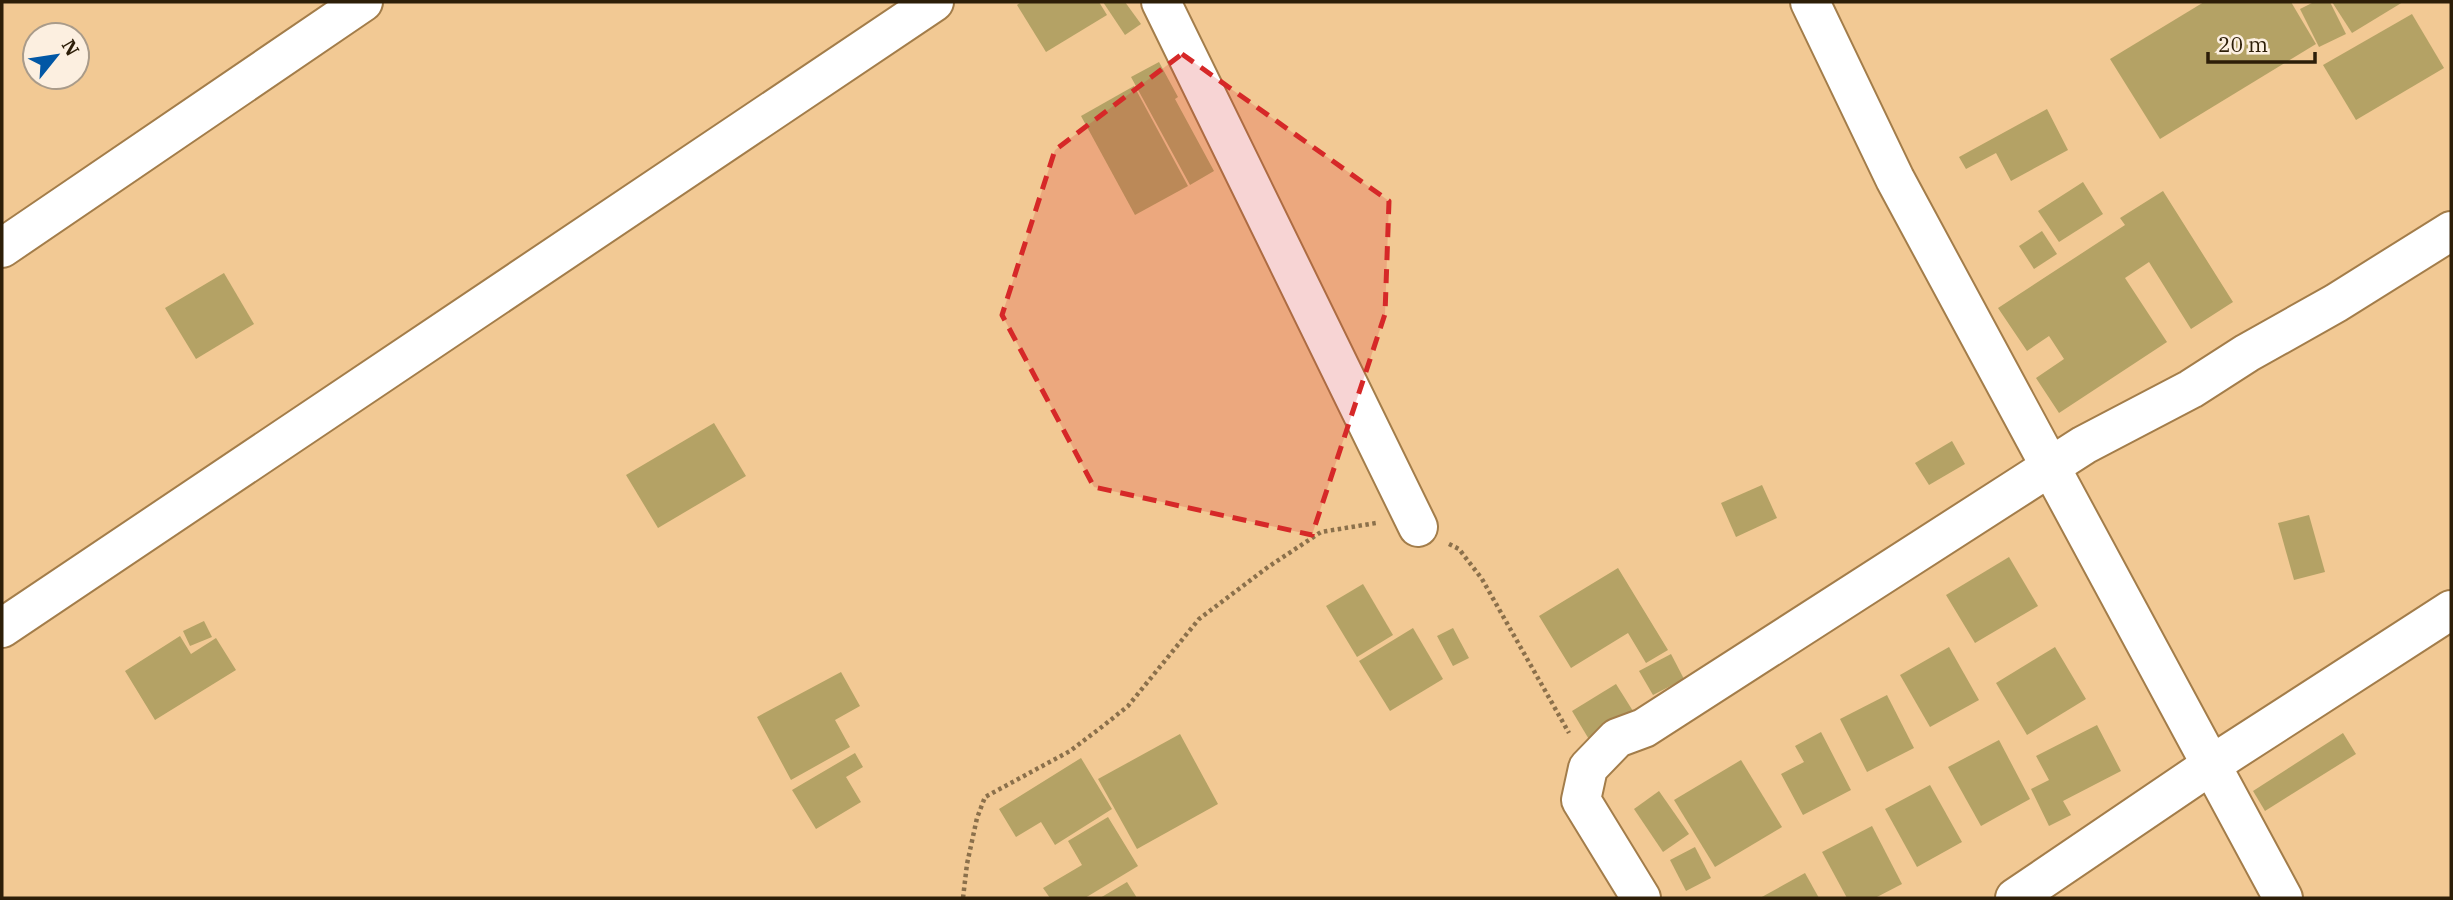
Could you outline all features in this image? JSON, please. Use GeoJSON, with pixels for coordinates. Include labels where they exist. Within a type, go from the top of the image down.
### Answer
{"type":"FeatureCollection","features":[{"type":"Feature","properties":{"kind":"street"},"geometry":{"type":"LineString","coordinates":[[2,248],[363,2]]}},
{"type":"Feature","properties":{"kind":"street"},"geometry":{"type":"LineString","coordinates":[[2,628],[934,2]]}},
{"type":"Feature","properties":{"kind":"street"},"geometry":{"type":"LineString","coordinates":[[1161,2],[1419,527]]}},
{"type":"Feature","properties":{"kind":"street"},"geometry":{"type":"LineString","coordinates":[[1810,2],[1895,179],[2283,898]]}},
{"type":"Feature","properties":{"kind":"street"},"geometry":{"type":"LineString","coordinates":[[1641,898],[1581,800],[1588,768],[1617,738],[1644,728],[2084,445],[2191,389],[2451,232]]}},
{"type":"Feature","properties":{"kind":"street"},"geometry":{"type":"LineString","coordinates":[[2015,898],[2211,765],[2451,610]]}},
{"type":"Feature","properties":{"kind":"path"},"geometry":{"type":"LineString","coordinates":[[962,898],[977,818],[985,797],[1070,751],[1128,706],[1199,620],[1268,566],[1321,532],[1384,521],[1419,527],[1458,549],[1482,579],[1588,768]]}},
{"type":"Feature","properties":{"kind":"highlighted area"},"geometry":{"type":"Polygon","coordinates":[[[1182,54],[1389,201],[1385,314],[1312,535],[1094,487],[1002,315],[1055,150],[1182,54]]]}},
{"type":"Feature","properties":{"kind":"building"},"geometry":{"type":"Polygon","coordinates":[[[1021,2],[1099,2],[1107,15],[1046,52],[1017,5],[1021,2]]]}},
{"type":"Feature","properties":{"kind":"building"},"geometry":{"type":"Polygon","coordinates":[[[1103,2],[1125,2],[1141,24],[1125,35],[1103,2]]]}},
{"type":"Feature","properties":{"kind":"building"},"geometry":{"type":"Polygon","coordinates":[[[2204,2],[2291,2],[2316,44],[2160,139],[2110,59],[2204,2]]]}},
{"type":"Feature","properties":{"kind":"building"},"geometry":{"type":"Polygon","coordinates":[[[2314,2],[2330,2],[2346,34],[2319,47],[2300,9],[2314,2]]]}},
{"type":"Feature","properties":{"kind":"building"},"geometry":{"type":"Polygon","coordinates":[[[2332,2],[2403,2],[2352,33],[2332,2]]]}},
{"type":"Feature","properties":{"kind":"building"},"geometry":{"type":"Polygon","coordinates":[[[2412,14],[2444,68],[2356,120],[2323,65],[2412,14]]]}},
{"type":"Feature","properties":{"kind":"building"},"geometry":{"type":"Polygon","coordinates":[[[1159,62],[1178,97],[1175,99],[1214,171],[1190,185],[1131,77],[1159,62]]]}},
{"type":"Feature","properties":{"kind":"building"},"geometry":{"type":"Polygon","coordinates":[[[1134,86],[1188,186],[1135,215],[1081,116],[1134,86]]]}},
{"type":"Feature","properties":{"kind":"building"},"geometry":{"type":"Polygon","coordinates":[[[2047,109],[2068,150],[2011,181],[1996,153],[1966,169],[1959,157],[2047,109]]]}},
{"type":"Feature","properties":{"kind":"building"},"geometry":{"type":"Polygon","coordinates":[[[2083,182],[2103,214],[2059,242],[2038,211],[2083,182]]]}},
{"type":"Feature","properties":{"kind":"building"},"geometry":{"type":"Polygon","coordinates":[[[2163,191],[2233,302],[2191,329],[2149,262],[2125,278],[2167,342],[2059,413],[2036,378],[2064,359],[2049,336],[2027,351],[1998,308],[2125,225],[2120,218],[2163,191]]]}},
{"type":"Feature","properties":{"kind":"building"},"geometry":{"type":"Polygon","coordinates":[[[2042,231],[2057,254],[2034,269],[2019,246],[2042,231]]]}},
{"type":"Feature","properties":{"kind":"building"},"geometry":{"type":"Polygon","coordinates":[[[224,273],[254,324],[196,359],[165,308],[224,273]]]}},
{"type":"Feature","properties":{"kind":"building"},"geometry":{"type":"Polygon","coordinates":[[[714,423],[746,476],[658,528],[626,475],[714,423]]]}},
{"type":"Feature","properties":{"kind":"building"},"geometry":{"type":"Polygon","coordinates":[[[1952,441],[1965,464],[1929,485],[1915,463],[1952,441]]]}},
{"type":"Feature","properties":{"kind":"building"},"geometry":{"type":"Polygon","coordinates":[[[1762,485],[1777,518],[1736,537],[1721,503],[1762,485]]]}},
{"type":"Feature","properties":{"kind":"building"},"geometry":{"type":"Polygon","coordinates":[[[2309,515],[2325,572],[2294,580],[2278,523],[2309,515]]]}},
{"type":"Feature","properties":{"kind":"building"},"geometry":{"type":"Polygon","coordinates":[[[2009,557],[2038,606],[1975,643],[1946,595],[2009,557]]]}},
{"type":"Feature","properties":{"kind":"building"},"geometry":{"type":"Polygon","coordinates":[[[1618,568],[1668,650],[1646,663],[1628,633],[1571,668],[1539,616],[1618,568]]]}},
{"type":"Feature","properties":{"kind":"building"},"geometry":{"type":"Polygon","coordinates":[[[1363,584],[1393,635],[1357,657],[1326,606],[1363,584]]]}},
{"type":"Feature","properties":{"kind":"building"},"geometry":{"type":"Polygon","coordinates":[[[204,621],[212,637],[190,646],[183,631],[204,621]]]}},
{"type":"Feature","properties":{"kind":"building"},"geometry":{"type":"Polygon","coordinates":[[[1413,628],[1443,679],[1390,711],[1359,661],[1413,628]]]}},
{"type":"Feature","properties":{"kind":"building"},"geometry":{"type":"Polygon","coordinates":[[[1453,628],[1469,658],[1453,666],[1437,636],[1453,628]]]}},
{"type":"Feature","properties":{"kind":"building"},"geometry":{"type":"Polygon","coordinates":[[[180,636],[191,654],[216,638],[236,670],[155,720],[125,671],[180,636]]]}},
{"type":"Feature","properties":{"kind":"building"},"geometry":{"type":"Polygon","coordinates":[[[1949,647],[1979,700],[1930,727],[1900,675],[1949,647]]]}},
{"type":"Feature","properties":{"kind":"building"},"geometry":{"type":"Polygon","coordinates":[[[2055,647],[2086,699],[2027,735],[1996,683],[2055,647]]]}},
{"type":"Feature","properties":{"kind":"building"},"geometry":{"type":"Polygon","coordinates":[[[1671,654],[1684,679],[1653,695],[1639,671],[1671,654]]]}},
{"type":"Feature","properties":{"kind":"building"},"geometry":{"type":"Polygon","coordinates":[[[841,672],[860,706],[835,720],[850,747],[791,780],[757,717],[841,672]]]}},
{"type":"Feature","properties":{"kind":"building"},"geometry":{"type":"Polygon","coordinates":[[[1616,684],[1638,719],[1593,746],[1572,711],[1616,684]]]}},
{"type":"Feature","properties":{"kind":"building"},"geometry":{"type":"Polygon","coordinates":[[[1887,695],[1914,748],[1867,772],[1840,719],[1887,695]]]}},
{"type":"Feature","properties":{"kind":"building"},"geometry":{"type":"Polygon","coordinates":[[[2097,725],[2121,771],[2063,801],[2071,815],[2049,826],[2031,789],[2049,780],[2036,756],[2097,725]]]}},
{"type":"Feature","properties":{"kind":"building"},"geometry":{"type":"Polygon","coordinates":[[[1821,732],[1851,790],[1803,815],[1781,774],[1804,762],[1795,746],[1821,732]]]}},
{"type":"Feature","properties":{"kind":"building"},"geometry":{"type":"Polygon","coordinates":[[[2343,733],[2356,754],[2265,811],[2253,791],[2343,733]]]}},
{"type":"Feature","properties":{"kind":"building"},"geometry":{"type":"Polygon","coordinates":[[[1180,734],[1218,804],[1137,849],[1098,779],[1180,734]]]}},
{"type":"Feature","properties":{"kind":"building"},"geometry":{"type":"Polygon","coordinates":[[[1999,740],[2030,799],[1981,826],[1948,767],[1999,740]]]}},
{"type":"Feature","properties":{"kind":"building"},"geometry":{"type":"Polygon","coordinates":[[[855,753],[863,767],[846,777],[861,802],[816,829],[792,790],[855,753]]]}},
{"type":"Feature","properties":{"kind":"building"},"geometry":{"type":"Polygon","coordinates":[[[1081,758],[1112,809],[1055,845],[1041,822],[1016,837],[999,809],[1081,758]]]}},
{"type":"Feature","properties":{"kind":"building"},"geometry":{"type":"Polygon","coordinates":[[[1741,760],[1782,827],[1715,867],[1674,800],[1741,760]]]}},
{"type":"Feature","properties":{"kind":"building"},"geometry":{"type":"Polygon","coordinates":[[[1930,785],[1962,842],[1917,867],[1885,809],[1930,785]]]}},
{"type":"Feature","properties":{"kind":"building"},"geometry":{"type":"Polygon","coordinates":[[[1659,791],[1689,834],[1663,852],[1634,809],[1659,791]]]}},
{"type":"Feature","properties":{"kind":"building"},"geometry":{"type":"Polygon","coordinates":[[[1108,817],[1138,866],[1085,898],[1050,898],[1043,888],[1082,865],[1068,841],[1108,817]]]}},
{"type":"Feature","properties":{"kind":"building"},"geometry":{"type":"Polygon","coordinates":[[[1872,826],[1902,884],[1875,898],[1847,898],[1822,852],[1872,826]]]}},
{"type":"Feature","properties":{"kind":"building"},"geometry":{"type":"Polygon","coordinates":[[[1695,847],[1711,878],[1686,891],[1670,860],[1695,847]]]}},
{"type":"Feature","properties":{"kind":"building"},"geometry":{"type":"Polygon","coordinates":[[[1805,873],[1819,898],[1760,898],[1805,873]]]}},
{"type":"Feature","properties":{"kind":"building"},"geometry":{"type":"Polygon","coordinates":[[[1127,882],[1137,898],[1100,898],[1127,882]]]}}]}
